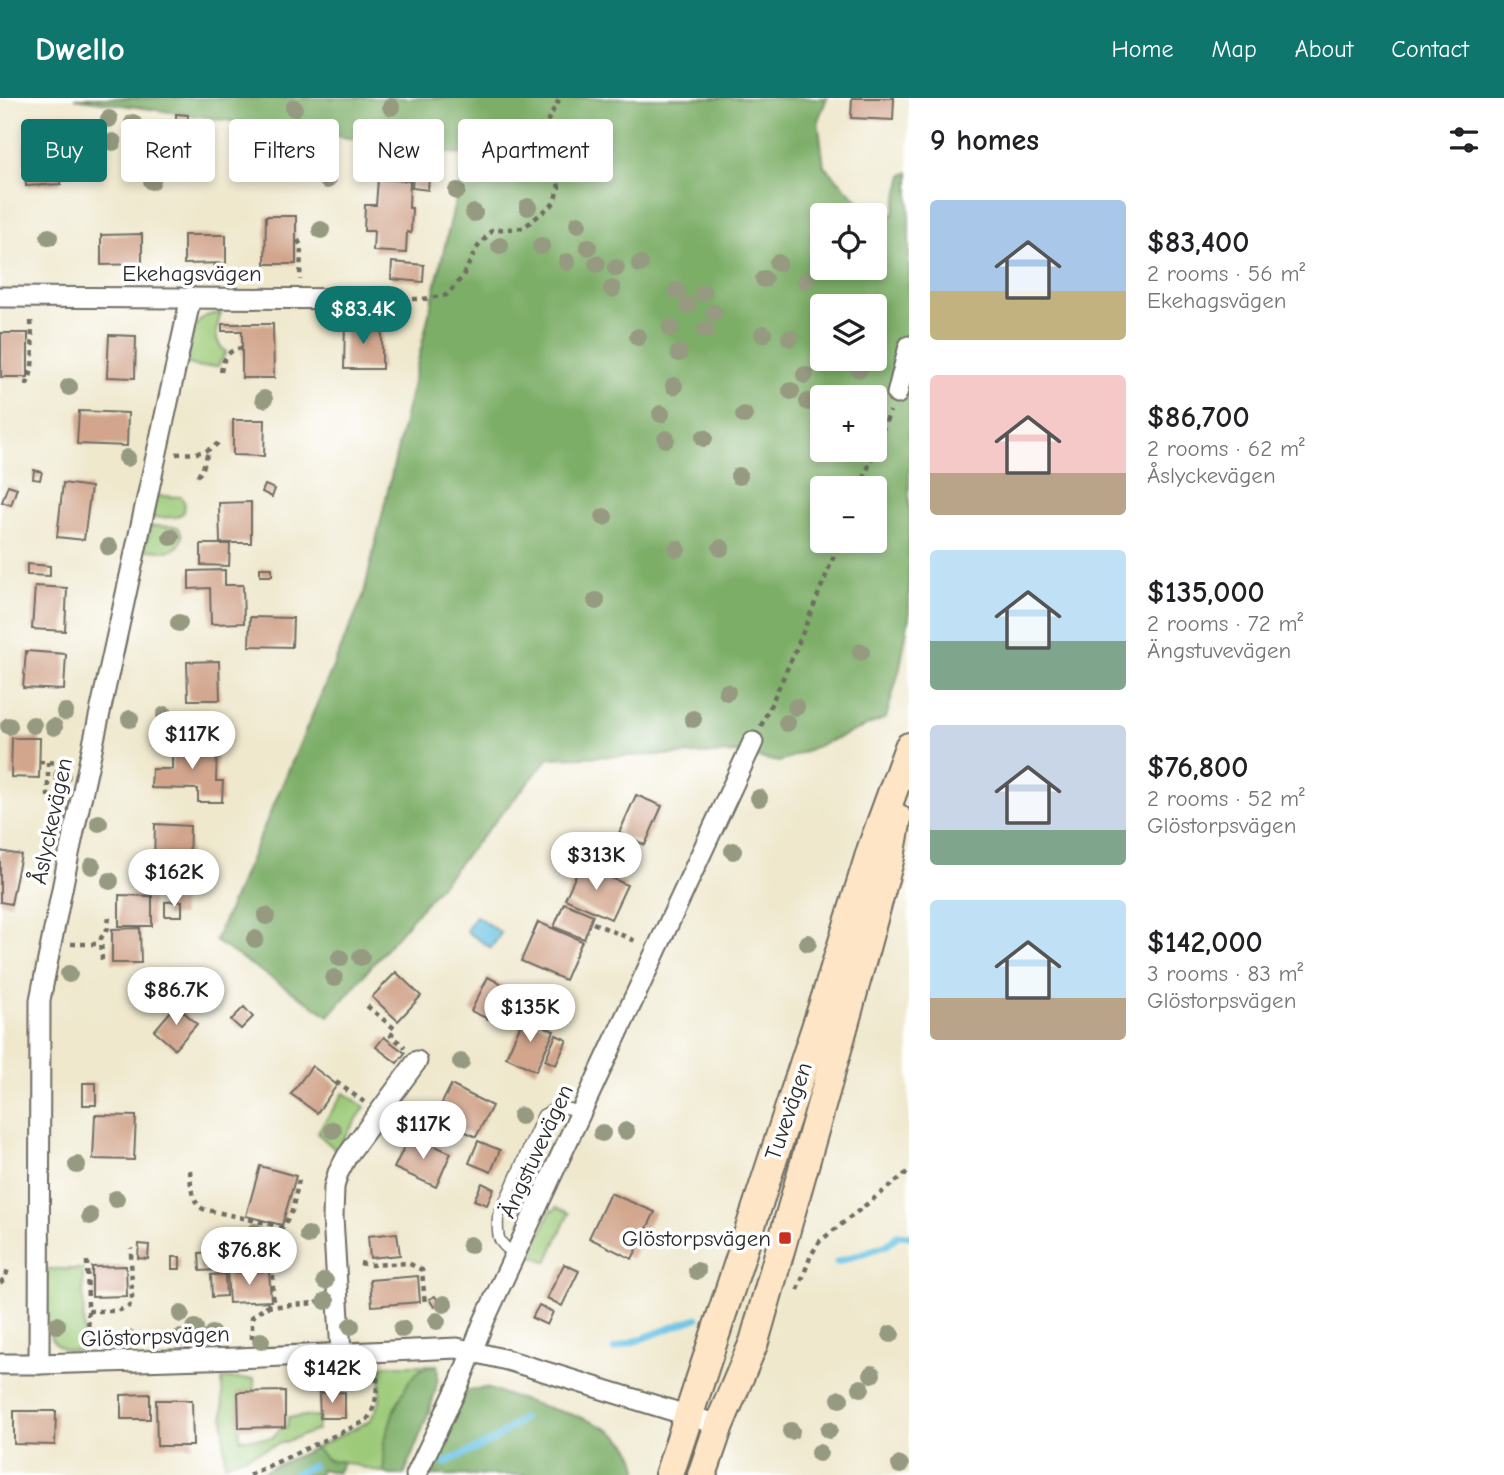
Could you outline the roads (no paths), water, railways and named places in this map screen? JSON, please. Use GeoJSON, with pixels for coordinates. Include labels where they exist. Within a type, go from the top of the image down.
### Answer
{"type":"FeatureCollection","features":[{"type":"Feature","properties":{"kind":"main road","name":"Tuvevägen"},"geometry":{"type":"LineString","coordinates":[[669,1475],[826,997],[872,848],[909,747]]}},
{"type":"Feature","properties":{"kind":"main road","name":"Tuvevägen"},"geometry":{"type":"LineString","coordinates":[[702,1475],[719,1425],[754,1342],[785,1238],[890,857],[909,753]]}},
{"type":"Feature","properties":{"kind":"street","name":"Ekehagsvägen"},"geometry":{"type":"LineString","coordinates":[[0,297],[383,299]]}},
{"type":"Feature","properties":{"kind":"street","name":"Åslyckevägen"},"geometry":{"type":"LineString","coordinates":[[39,1364],[40,1000],[191,297]]}},
{"type":"Feature","properties":{"kind":"street"},"geometry":{"type":"LineString","coordinates":[[897,394],[909,346]]}},
{"type":"Feature","properties":{"kind":"street","name":"Ängstuvevägen"},"geometry":{"type":"LineString","coordinates":[[416,1475],[460,1382],[515,1254],[754,742]]}},
{"type":"Feature","properties":{"kind":"street"},"geometry":{"type":"LineString","coordinates":[[341,1353],[334,1187],[347,1156],[417,1061]]}},
{"type":"Feature","properties":{"kind":"street","name":"Glöstorpsvägen"},"geometry":{"type":"LineString","coordinates":[[0,1364],[253,1358],[457,1349],[507,1360],[719,1425]]}},
{"type":"Feature","properties":{"kind":"lane"},"geometry":{"type":"LineString","coordinates":[[515,1254],[503,1246],[497,1233],[498,1217],[543,1115],[555,1107],[566,1107],[581,1113]]}},
{"type":"Feature","properties":{"kind":"water"},"geometry":{"type":"Polygon","coordinates":[[[476,916],[501,933],[491,948],[466,931],[476,916]]]}},
{"type":"Feature","properties":{"kind":"waterway"},"geometry":{"type":"LineString","coordinates":[[837,1262],[887,1245],[898,1235],[909,1236]]}},
{"type":"Feature","properties":{"kind":"waterway"},"geometry":{"type":"LineString","coordinates":[[614,1349],[697,1318]]}},
{"type":"Feature","properties":{"kind":"waterway"},"geometry":{"type":"LineString","coordinates":[[444,1463],[491,1442],[523,1418]]}},
{"type":"Feature","properties":{"kind":"waterway"},"geometry":{"type":"LineString","coordinates":[[294,1475],[312,1466]]}},
{"type":"Feature","properties":{"kind":"place","name":"Glöstorpsvägen"},"geometry":{"type":"Point","coordinates":[785,1238]}}]}
